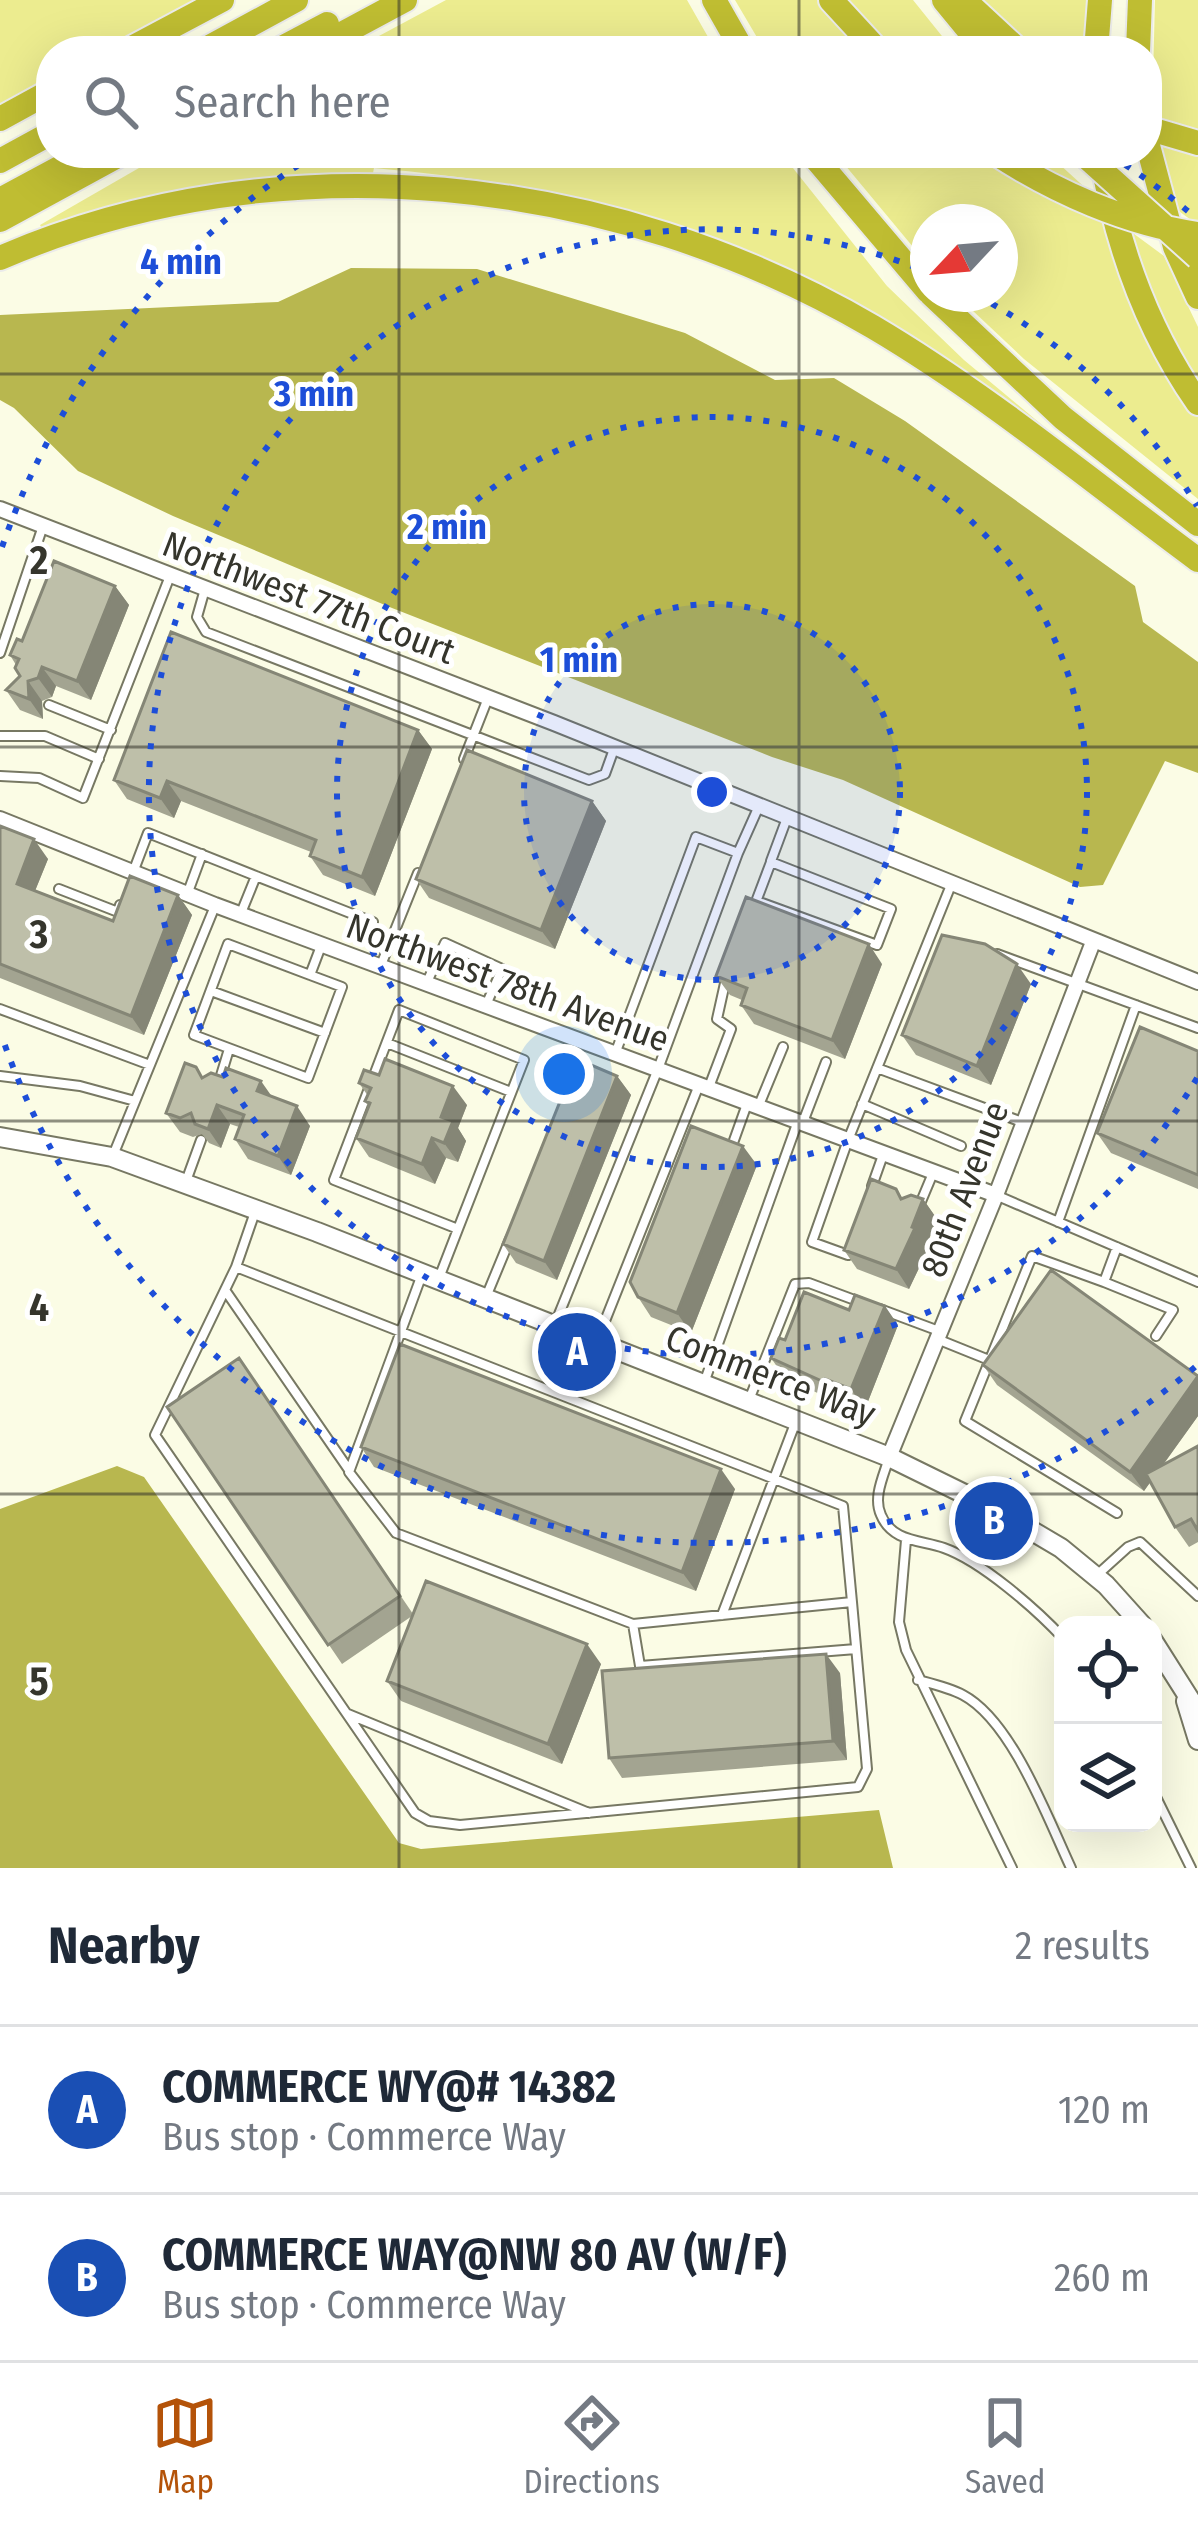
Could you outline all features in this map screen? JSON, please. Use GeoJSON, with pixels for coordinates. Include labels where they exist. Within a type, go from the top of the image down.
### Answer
{"type":"FeatureCollection","features":[{"type":"Feature","properties":{"kind":"highway"},"geometry":{"type":"LineString","coordinates":[[155,36],[222,0]]}},
{"type":"Feature","properties":{"kind":"highway"},"geometry":{"type":"LineString","coordinates":[[230,36],[296,0]]}},
{"type":"Feature","properties":{"kind":"highway"},"geometry":{"type":"LineString","coordinates":[[304,36],[370,0]]}},
{"type":"Feature","properties":{"kind":"highway"},"geometry":{"type":"LineString","coordinates":[[338,36],[405,0]]}},
{"type":"Feature","properties":{"kind":"highway"},"geometry":{"type":"LineString","coordinates":[[714,0],[734,36]]}},
{"type":"Feature","properties":{"kind":"highway"},"geometry":{"type":"LineString","coordinates":[[831,0],[864,36]]}},
{"type":"Feature","properties":{"kind":"highway"},"geometry":{"type":"LineString","coordinates":[[944,0],[974,36]]}},
{"type":"Feature","properties":{"kind":"highway"},"geometry":{"type":"LineString","coordinates":[[964,0],[1003,36]]}},
{"type":"Feature","properties":{"kind":"highway"},"geometry":{"type":"LineString","coordinates":[[1097,36],[1100,0]]}},
{"type":"Feature","properties":{"kind":"highway"},"geometry":{"type":"LineString","coordinates":[[1139,36],[1140,0]]}},
{"type":"Feature","properties":{"kind":"highway"},"geometry":{"type":"LineString","coordinates":[[0,119],[36,100]]}},
{"type":"Feature","properties":{"kind":"highway"},"geometry":{"type":"LineString","coordinates":[[0,161],[36,141]]}},
{"type":"Feature","properties":{"kind":"highway"},"geometry":{"type":"LineString","coordinates":[[0,200],[59,168]]}},
{"type":"Feature","properties":{"kind":"highway"},"geometry":{"type":"LineString","coordinates":[[0,220],[95,168]]}},
{"type":"Feature","properties":{"kind":"highway"},"geometry":{"type":"LineString","coordinates":[[824,168],[910,270]]}},
{"type":"Feature","properties":{"kind":"highway"},"geometry":{"type":"LineString","coordinates":[[1023,168],[1078,198],[1198,234]]}},
{"type":"Feature","properties":{"kind":"highway"},"geometry":{"type":"LineString","coordinates":[[1099,168],[1198,257]]}},
{"type":"Feature","properties":{"kind":"highway"},"geometry":{"type":"LineString","coordinates":[[1104,168],[1136,289],[1168,356],[1198,403]]}},
{"type":"Feature","properties":{"kind":"highway"},"geometry":{"type":"LineString","coordinates":[[1154,168],[1175,247],[1198,297]]}},
{"type":"Feature","properties":{"kind":"highway"},"geometry":{"type":"LineString","coordinates":[[0,258],[74,230],[163,206],[340,185],[437,187],[629,223],[742,262],[868,324],[950,374],[1198,560]]}},
{"type":"Feature","properties":{"kind":"highway"},"geometry":{"type":"LineString","coordinates":[[949,312],[1035,394],[1198,524]]}},
{"type":"Feature","properties":{"kind":"street","name":"Northwest 77th Court"},"geometry":{"type":"LineString","coordinates":[[0,509],[1198,982]]}},
{"type":"Feature","properties":{"kind":"street","name":"Northwest 78th Avenue"},"geometry":{"type":"LineString","coordinates":[[0,819],[215,905],[996,1196]]}},
{"type":"Feature","properties":{"kind":"street","name":"80th Avenue"},"geometry":{"type":"LineString","coordinates":[[889,1457],[1093,942]]}},
{"type":"Feature","properties":{"kind":"street","name":"Commerce Way"},"geometry":{"type":"LineString","coordinates":[[0,1137],[112,1157],[889,1457],[1001,1512],[1061,1548],[1134,1616]]}},
{"type":"Feature","properties":{"kind":"street"},"geometry":{"type":"LineString","coordinates":[[1162,1651],[1191,1687],[1198,1712]]}},
{"type":"Feature","properties":{"kind":"street"},"geometry":{"type":"LineString","coordinates":[[1191,1687],[1198,1740]]}},
{"type":"Feature","properties":{"kind":"lane"},"geometry":{"type":"LineString","coordinates":[[0,653],[43,526]]}},
{"type":"Feature","properties":{"kind":"lane"},"geometry":{"type":"LineString","coordinates":[[0,776],[39,778],[83,799],[170,576]]}},
{"type":"Feature","properties":{"kind":"lane"},"geometry":{"type":"LineString","coordinates":[[205,590],[196,617],[206,632],[472,737],[589,780],[605,774],[615,748]]}},
{"type":"Feature","properties":{"kind":"lane"},"geometry":{"type":"LineString","coordinates":[[456,779],[488,698]]}},
{"type":"Feature","properties":{"kind":"lane"},"geometry":{"type":"LineString","coordinates":[[49,705],[111,730]]}},
{"type":"Feature","properties":{"kind":"lane"},"geometry":{"type":"LineString","coordinates":[[0,736],[45,736],[98,759]]}},
{"type":"Feature","properties":{"kind":"lane"},"geometry":{"type":"LineString","coordinates":[[555,1326],[759,806]]}},
{"type":"Feature","properties":{"kind":"lane"},"geometry":{"type":"LineString","coordinates":[[748,921],[787,818]]}},
{"type":"Feature","properties":{"kind":"lane"},"geometry":{"type":"LineString","coordinates":[[59,889],[118,912],[148,833],[373,922]]}},
{"type":"Feature","properties":{"kind":"lane"},"geometry":{"type":"LineString","coordinates":[[615,1054],[696,837],[738,853]]}},
{"type":"Feature","properties":{"kind":"lane"},"geometry":{"type":"LineString","coordinates":[[188,894],[202,854]]}},
{"type":"Feature","properties":{"kind":"lane"},"geometry":{"type":"LineString","coordinates":[[381,966],[422,862]]}},
{"type":"Feature","properties":{"kind":"lane"},"geometry":{"type":"LineString","coordinates":[[756,901],[877,945],[891,909],[771,862]]}},
{"type":"Feature","properties":{"kind":"lane"},"geometry":{"type":"LineString","coordinates":[[241,914],[256,876]]}},
{"type":"Feature","properties":{"kind":"lane"},"geometry":{"type":"LineString","coordinates":[[855,1234],[848,1255],[812,1242],[951,885]]}},
{"type":"Feature","properties":{"kind":"lane"},"geometry":{"type":"LineString","coordinates":[[112,1157],[215,905]]}},
{"type":"Feature","properties":{"kind":"lane"},"geometry":{"type":"LineString","coordinates":[[933,931],[953,938]]}},
{"type":"Feature","properties":{"kind":"lane"},"geometry":{"type":"LineString","coordinates":[[427,983],[445,943],[502,969],[486,1005]]}},
{"type":"Feature","properties":{"kind":"lane"},"geometry":{"type":"LineString","coordinates":[[228,944],[310,975],[342,987],[308,1078],[194,1035],[228,944]]}},
{"type":"Feature","properties":{"kind":"lane"},"geometry":{"type":"LineString","coordinates":[[310,975],[322,944]]}},
{"type":"Feature","properties":{"kind":"lane"},"geometry":{"type":"LineString","coordinates":[[994,953],[1198,1028]]}},
{"type":"Feature","properties":{"kind":"lane"},"geometry":{"type":"LineString","coordinates":[[596,1342],[731,1029],[717,1019],[733,962]]}},
{"type":"Feature","properties":{"kind":"lane"},"geometry":{"type":"LineString","coordinates":[[211,991],[325,1033]]}},
{"type":"Feature","properties":{"kind":"lane"},"geometry":{"type":"LineString","coordinates":[[1058,1222],[1136,1005]]}},
{"type":"Feature","properties":{"kind":"lane"},"geometry":{"type":"LineString","coordinates":[[0,1009],[150,1065]]}},
{"type":"Feature","properties":{"kind":"lane"},"geometry":{"type":"LineString","coordinates":[[350,1472],[400,1333],[458,1229],[524,1060],[399,1010],[334,1180],[458,1229]]}},
{"type":"Feature","properties":{"kind":"lane"},"geometry":{"type":"LineString","coordinates":[[387,1043],[511,1092]]}},
{"type":"Feature","properties":{"kind":"lane"},"geometry":{"type":"LineString","coordinates":[[734,1144],[783,1047]]}},
{"type":"Feature","properties":{"kind":"lane"},"geometry":{"type":"LineString","coordinates":[[217,1089],[230,1049]]}},
{"type":"Feature","properties":{"kind":"lane"},"geometry":{"type":"LineString","coordinates":[[703,1384],[826,1062]]}},
{"type":"Feature","properties":{"kind":"lane"},"geometry":{"type":"LineString","coordinates":[[877,1068],[1023,1122]]}},
{"type":"Feature","properties":{"kind":"lane"},"geometry":{"type":"LineString","coordinates":[[0,1076],[80,1086],[135,1101]]}},
{"type":"Feature","properties":{"kind":"lane"},"geometry":{"type":"LineString","coordinates":[[862,1105],[961,1146]]}},
{"type":"Feature","properties":{"kind":"lane"},"geometry":{"type":"LineString","coordinates":[[185,1184],[201,1140]]}},
{"type":"Feature","properties":{"kind":"lane"},"geometry":{"type":"LineString","coordinates":[[869,1194],[884,1154]]}},
{"type":"Feature","properties":{"kind":"lane"},"geometry":{"type":"LineString","coordinates":[[917,1211],[933,1172]]}},
{"type":"Feature","properties":{"kind":"lane"},"geometry":{"type":"LineString","coordinates":[[996,1196],[1198,1282]]}},
{"type":"Feature","properties":{"kind":"lane"},"geometry":{"type":"LineString","coordinates":[[236,1267],[843,1506],[867,1768],[858,1787],[460,1825],[429,1821],[405,1802],[155,1435],[236,1267],[255,1210]]}},
{"type":"Feature","properties":{"kind":"lane"},"geometry":{"type":"LineString","coordinates":[[485,1298],[516,1224]]}},
{"type":"Feature","properties":{"kind":"lane"},"geometry":{"type":"LineString","coordinates":[[1104,1282],[1117,1247]]}},
{"type":"Feature","properties":{"kind":"lane"},"geometry":{"type":"LineString","coordinates":[[1117,1513],[965,1421],[1032,1256],[1173,1310],[1156,1336]]}},
{"type":"Feature","properties":{"kind":"lane"},"geometry":{"type":"LineString","coordinates":[[748,1402],[791,1291],[800,1281],[939,1335],[989,1360]]}},
{"type":"Feature","properties":{"kind":"lane"},"geometry":{"type":"LineString","coordinates":[[225,1290],[396,1533],[633,1624],[852,1602]]}},
{"type":"Feature","properties":{"kind":"lane"},"geometry":{"type":"LineString","coordinates":[[722,1616],[796,1420]]}},
{"type":"Feature","properties":{"kind":"lane"},"geometry":{"type":"LineString","coordinates":[[889,1457],[878,1494],[879,1513],[906,1540],[947,1549],[977,1568],[1054,1631]]}},
{"type":"Feature","properties":{"kind":"lane"},"geometry":{"type":"LineString","coordinates":[[906,1540],[899,1622],[918,1680],[1012,1868]]}},
{"type":"Feature","properties":{"kind":"lane"},"geometry":{"type":"LineString","coordinates":[[1096,1576],[1140,1542],[1198,1596]]}},
{"type":"Feature","properties":{"kind":"lane"},"geometry":{"type":"LineString","coordinates":[[633,1624],[640,1666],[856,1649]]}},
{"type":"Feature","properties":{"kind":"lane"},"geometry":{"type":"LineString","coordinates":[[918,1680],[962,1694],[982,1709],[1033,1788],[1071,1868]]}},
{"type":"Feature","properties":{"kind":"lane"},"geometry":{"type":"LineString","coordinates":[[344,1712],[591,1813]]}},
{"type":"Feature","properties":{"kind":"lane"},"geometry":{"type":"LineString","coordinates":[[1162,1809],[1191,1868]]}},
{"type":"Feature","properties":{"kind":"shaded area"},"geometry":{"type":"Polygon","coordinates":[[[0,0],[205,0],[138,36],[36,36],[36,91],[0,111],[0,0]]]}},
{"type":"Feature","properties":{"kind":"shaded area"},"geometry":{"type":"Polygon","coordinates":[[[446,0],[687,0],[707,36],[379,36],[446,0]]]}},
{"type":"Feature","properties":{"kind":"shaded area"},"geometry":{"type":"Polygon","coordinates":[[[735,0],[913,0],[942,36],[756,36],[735,0]]]}},
{"type":"Feature","properties":{"kind":"shaded area"},"geometry":{"type":"Polygon","coordinates":[[[975,0],[1088,0],[1085,36],[1015,36],[975,0]]]}},
{"type":"Feature","properties":{"kind":"shaded area"},"geometry":{"type":"Polygon","coordinates":[[[1155,0],[1198,0],[1198,131],[1162,120],[1162,36],[1154,36],[1155,0]]]}},
{"type":"Feature","properties":{"kind":"shaded area"},"geometry":{"type":"Polygon","coordinates":[[[1162,144],[1198,154],[1198,225],[1169,204],[1161,168],[1162,144]]]}},
{"type":"Feature","properties":{"kind":"shaded area"},"geometry":{"type":"Polygon","coordinates":[[[139,168],[374,168],[373,173],[228,186],[43,230],[40,225],[139,168]]]}},
{"type":"Feature","properties":{"kind":"shaded area"},"geometry":{"type":"Polygon","coordinates":[[[374,168],[793,168],[910,312],[1120,490],[968,383],[624,212],[532,189],[374,168]]]}},
{"type":"Feature","properties":{"kind":"shaded area"},"geometry":{"type":"Polygon","coordinates":[[[847,168],[1064,168],[1091,193],[1120,267],[1183,395],[1198,415],[1198,499],[1024,359],[974,312],[1018,312],[1018,204],[910,204],[910,243],[847,168]]]}},
{"type":"Feature","properties":{"kind":"shaded area"},"geometry":{"type":"Polygon","coordinates":[[[1126,228],[1164,256],[1198,327],[1198,382],[1159,312],[1126,228]]]}},
{"type":"Feature","properties":{"kind":"shaded area"},"geometry":{"type":"Polygon","coordinates":[[[351,268],[477,269],[685,333],[775,380],[834,378],[905,421],[1135,586],[1143,622],[1198,662],[1198,773],[1165,761],[1103,885],[1080,887],[843,780],[772,757],[392,608],[173,516],[78,471],[0,400],[0,315],[278,302],[351,268]]]}},
{"type":"Feature","properties":{"kind":"shaded area"},"geometry":{"type":"Polygon","coordinates":[[[117,1466],[144,1477],[399,1843],[421,1849],[879,1810],[893,1868],[0,1868],[0,1509],[117,1466]]]}},
{"type":"Feature","properties":{"kind":"building"},"geometry":{"type":"Polygon","coordinates":[[[54,561],[115,586],[77,681],[42,667],[38,678],[28,681],[29,699],[6,690],[20,676],[15,668],[19,659],[10,655],[17,639],[22,641],[54,561]]]}},
{"type":"Feature","properties":{"kind":"building"},"geometry":{"type":"Polygon","coordinates":[[[171,632],[418,730],[362,877],[310,856],[316,840],[167,781],[160,798],[114,780],[171,632]]]}},
{"type":"Feature","properties":{"kind":"building"},"geometry":{"type":"Polygon","coordinates":[[[467,750],[592,801],[541,930],[416,879],[467,750]]]}},
{"type":"Feature","properties":{"kind":"building"},"geometry":{"type":"Polygon","coordinates":[[[0,826],[34,839],[17,884],[113,921],[130,876],[178,895],[131,1016],[0,964],[0,826]]]}},
{"type":"Feature","properties":{"kind":"building"},"geometry":{"type":"Polygon","coordinates":[[[746,897],[869,944],[832,1040],[741,1005],[747,988],[716,976],[746,897]]]}},
{"type":"Feature","properties":{"kind":"building"},"geometry":{"type":"Polygon","coordinates":[[[942,935],[985,944],[1017,964],[977,1066],[902,1035],[942,935]]]}},
{"type":"Feature","properties":{"kind":"building"},"geometry":{"type":"Polygon","coordinates":[[[1140,1027],[1198,1051],[1198,1175],[1097,1133],[1140,1027]]]}},
{"type":"Feature","properties":{"kind":"building"},"geometry":{"type":"Polygon","coordinates":[[[385,1059],[453,1086],[441,1117],[453,1121],[444,1143],[432,1138],[422,1164],[356,1138],[371,1088],[359,1083],[364,1070],[379,1075],[385,1059]]]}},
{"type":"Feature","properties":{"kind":"building"},"geometry":{"type":"Polygon","coordinates":[[[577,1059],[617,1076],[544,1261],[503,1244],[577,1059]]]}},
{"type":"Feature","properties":{"kind":"building"},"geometry":{"type":"Polygon","coordinates":[[[185,1063],[196,1067],[202,1078],[211,1073],[223,1077],[226,1068],[261,1081],[257,1091],[297,1106],[278,1156],[235,1139],[244,1115],[217,1105],[208,1129],[195,1124],[191,1113],[180,1118],[166,1113],[185,1063]]]}},
{"type":"Feature","properties":{"kind":"building"},"geometry":{"type":"Polygon","coordinates":[[[691,1126],[743,1146],[677,1313],[638,1297],[630,1282],[691,1126]]]}},
{"type":"Feature","properties":{"kind":"building"},"geometry":{"type":"Polygon","coordinates":[[[871,1179],[896,1189],[901,1199],[911,1195],[923,1199],[896,1269],[844,1250],[871,1179]]]}},
{"type":"Feature","properties":{"kind":"building"},"geometry":{"type":"Polygon","coordinates":[[[1051,1270],[1198,1376],[1130,1472],[983,1365],[1051,1270]]]}},
{"type":"Feature","properties":{"kind":"building"},"geometry":{"type":"Polygon","coordinates":[[[804,1292],[849,1310],[855,1295],[885,1306],[851,1389],[771,1358],[779,1338],[785,1340],[804,1292]]]}},
{"type":"Feature","properties":{"kind":"building"},"geometry":{"type":"Polygon","coordinates":[[[400,1344],[721,1469],[682,1572],[361,1447],[400,1344]]]}},
{"type":"Feature","properties":{"kind":"building"},"geometry":{"type":"Polygon","coordinates":[[[239,1358],[400,1596],[328,1645],[167,1407],[239,1358]]]}},
{"type":"Feature","properties":{"kind":"building"},"geometry":{"type":"Polygon","coordinates":[[[1198,1446],[1198,1531],[1191,1519],[1175,1527],[1146,1474],[1198,1446]]]}},
{"type":"Feature","properties":{"kind":"building"},"geometry":{"type":"Polygon","coordinates":[[[426,1581],[587,1644],[548,1744],[387,1681],[426,1581]]]}},
{"type":"Feature","properties":{"kind":"building"},"geometry":{"type":"Polygon","coordinates":[[[826,1654],[833,1741],[609,1758],[602,1671],[826,1654]]]}},
{"type":"Feature","properties":{"kind":"place","name":"COMMERCE WY@# 14382"},"geometry":{"type":"Point","coordinates":[577,1352]}},
{"type":"Feature","properties":{"kind":"place","name":"COMMERCE WAY@NW 80 AV (W/F)"},"geometry":{"type":"Point","coordinates":[994,1521]}}]}
